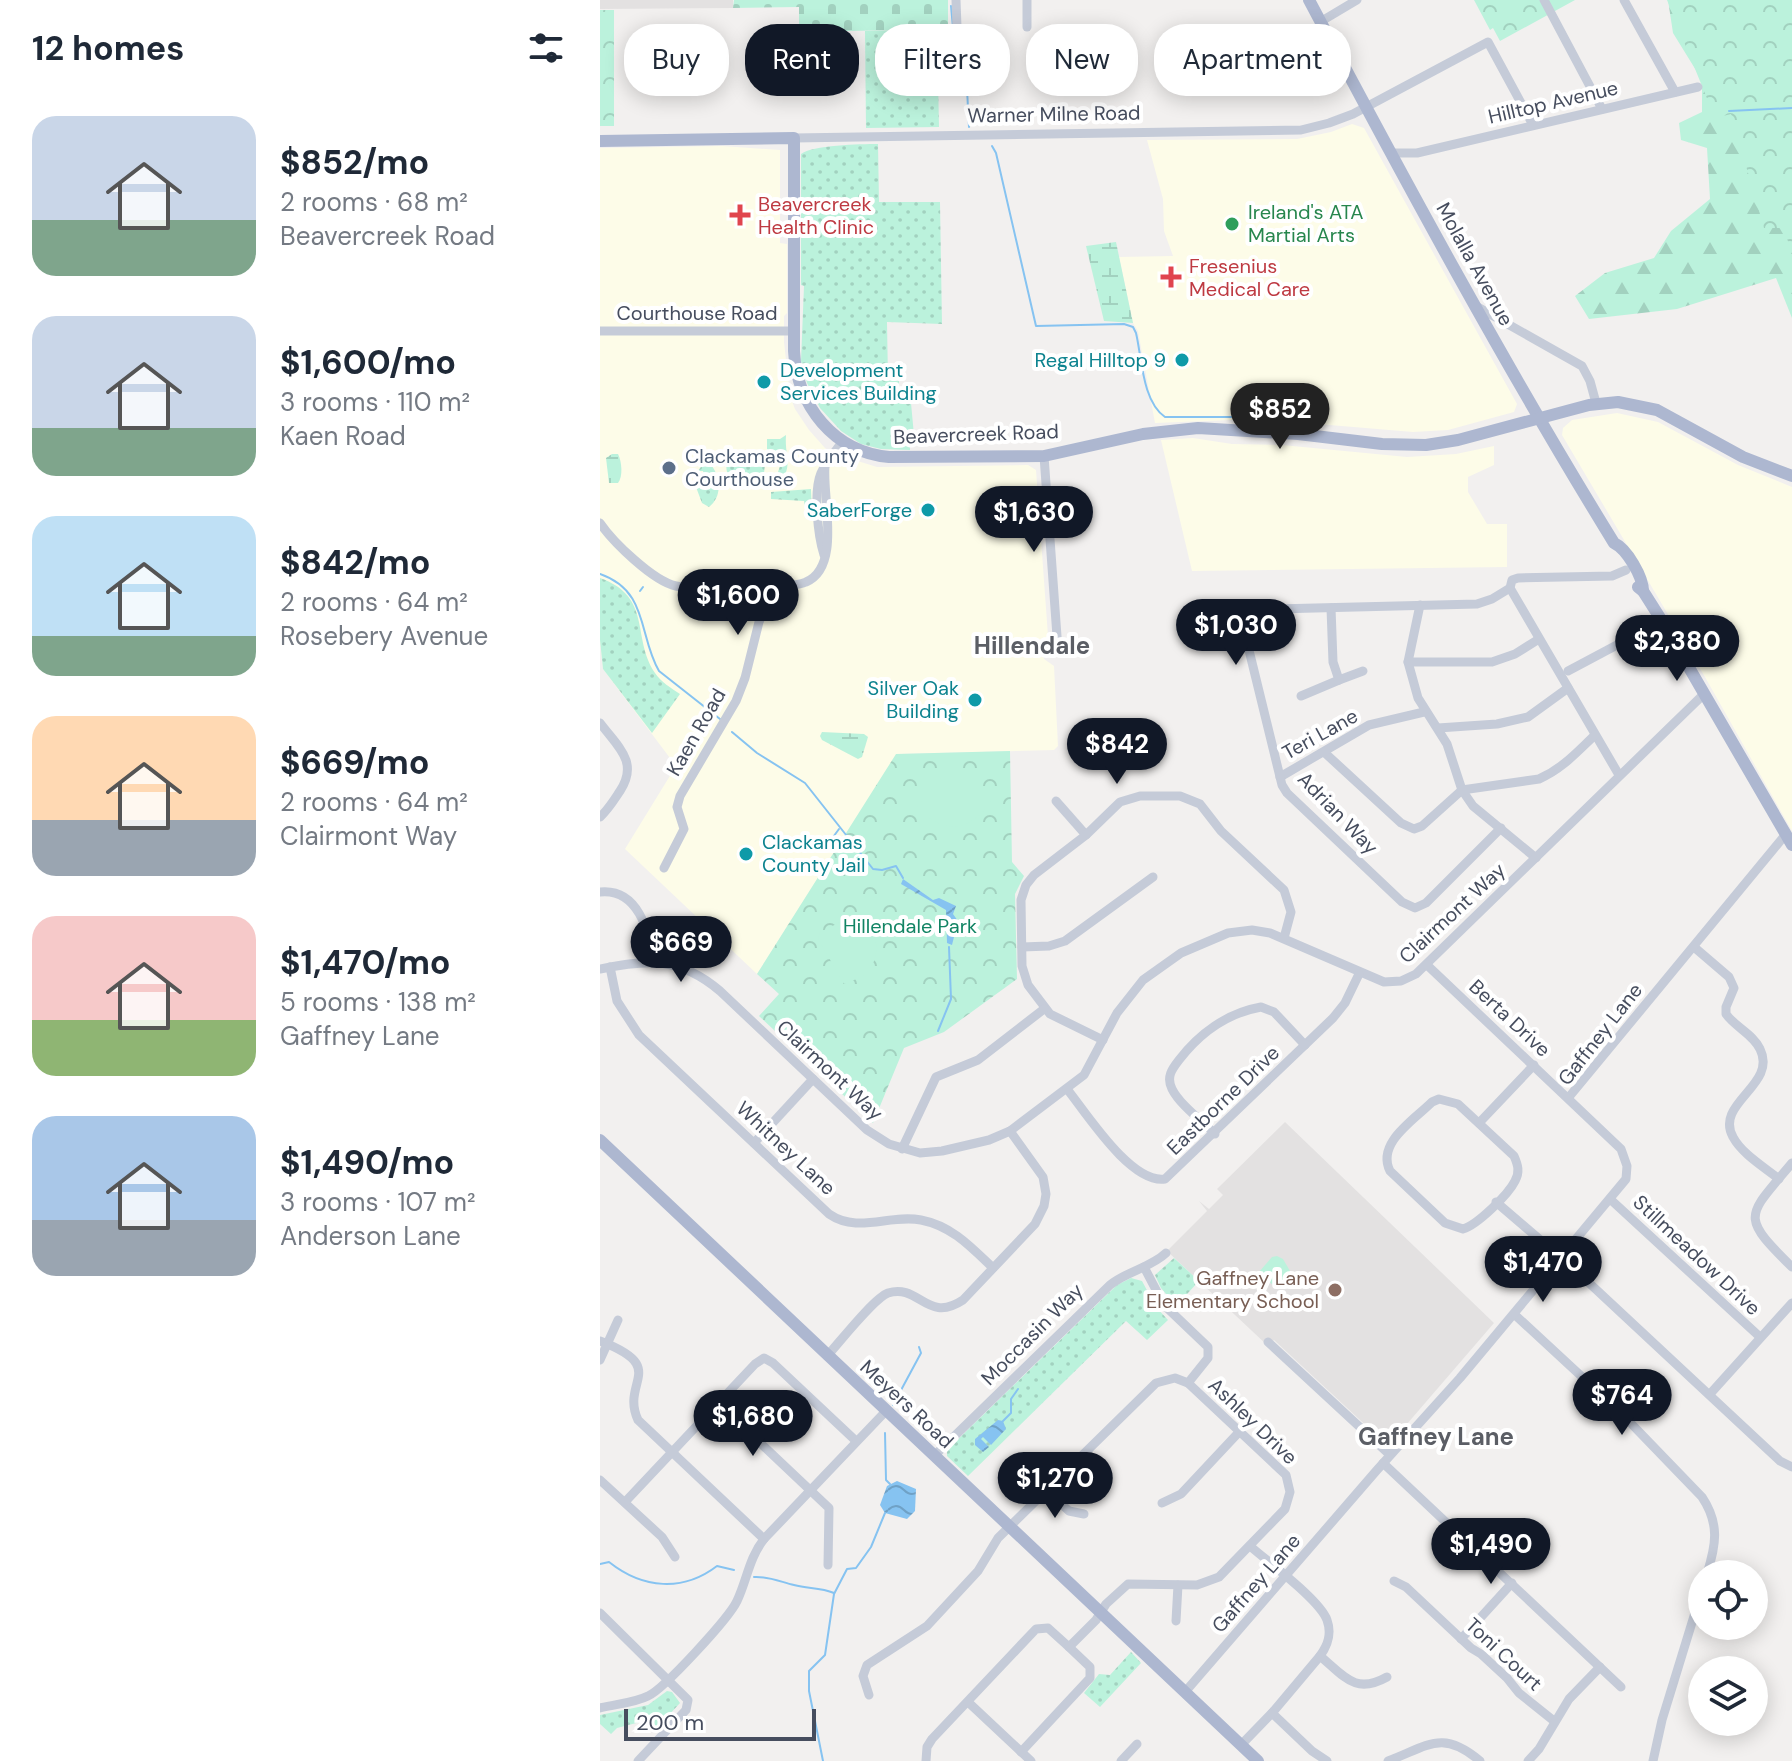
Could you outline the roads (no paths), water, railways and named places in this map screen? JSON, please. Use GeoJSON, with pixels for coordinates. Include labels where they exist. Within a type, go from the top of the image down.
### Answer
{"type":"FeatureCollection","features":[{"type":"Feature","properties":{"kind":"main road","name":"Molalla Avenue"},"geometry":{"type":"LineString","coordinates":[[1309,0],[1474,305],[1614,543],[1621,547],[1643,584],[1643,591]]}},
{"type":"Feature","properties":{"kind":"main road","name":"Warner Milne Road"},"geometry":{"type":"LineString","coordinates":[[600,141],[794,138]]}},
{"type":"Feature","properties":{"kind":"main road","name":"Beavercreek Road"},"geometry":{"type":"LineString","coordinates":[[794,138],[795,366],[805,395],[820,421],[842,442],[860,451],[889,457],[1044,456],[1143,434],[1198,428],[1426,445],[1458,440],[1596,403],[1632,403],[1657,410],[1743,457],[1792,476]]}},
{"type":"Feature","properties":{"kind":"main road","name":"Molalla Avenue"},"geometry":{"type":"LineString","coordinates":[[1614,543],[1613,550],[1662,621],[1789,840]]}},
{"type":"Feature","properties":{"kind":"main road","name":"Meyers Road"},"geometry":{"type":"LineString","coordinates":[[600,1140],[1258,1761]]}},
{"type":"Feature","properties":{"kind":"street"},"geometry":{"type":"LineString","coordinates":[[956,0],[957,24]]}},
{"type":"Feature","properties":{"kind":"street"},"geometry":{"type":"LineString","coordinates":[[1027,0],[1027,24]]}},
{"type":"Feature","properties":{"kind":"street"},"geometry":{"type":"LineString","coordinates":[[1320,22],[1357,0]]}},
{"type":"Feature","properties":{"kind":"street"},"geometry":{"type":"LineString","coordinates":[[1544,0],[1602,109]]}},
{"type":"Feature","properties":{"kind":"street"},"geometry":{"type":"LineString","coordinates":[[1624,0],[1675,92]]}},
{"type":"Feature","properties":{"kind":"street","name":"Warner Milne Road"},"geometry":{"type":"LineString","coordinates":[[794,138],[1289,131],[1329,123],[1366,107],[1488,42],[1533,125]]}},
{"type":"Feature","properties":{"kind":"street","name":"Hilltop Avenue"},"geometry":{"type":"LineString","coordinates":[[1391,153],[1417,153],[1698,87]]}},
{"type":"Feature","properties":{"kind":"street"},"geometry":{"type":"LineString","coordinates":[[1400,171],[1417,153]]}},
{"type":"Feature","properties":{"kind":"street"},"geometry":{"type":"LineString","coordinates":[[1474,305],[1584,368],[1596,403]]}},
{"type":"Feature","properties":{"kind":"street","name":"Courthouse Road"},"geometry":{"type":"LineString","coordinates":[[600,331],[794,331]]}},
{"type":"Feature","properties":{"kind":"street"},"geometry":{"type":"LineString","coordinates":[[600,523],[633,557],[659,579],[673,585],[797,585],[809,581],[821,570],[825,558],[820,544],[817,487],[825,466],[842,442]]}},
{"type":"Feature","properties":{"kind":"street"},"geometry":{"type":"LineString","coordinates":[[1044,456],[1058,650]]}},
{"type":"Feature","properties":{"kind":"street","name":"Adrian Way"},"geometry":{"type":"LineString","coordinates":[[1501,828],[1431,899],[1420,907],[1410,907],[1348,853],[1287,793],[1280,777],[1247,642],[1245,619],[1266,610],[1477,604],[1510,588],[1512,580],[1518,578],[1612,576],[1626,570]]}},
{"type":"Feature","properties":{"kind":"street","name":"Kaen Road"},"geometry":{"type":"LineString","coordinates":[[664,868],[684,829],[677,807],[680,796],[736,701],[768,601],[769,585]]}},
{"type":"Feature","properties":{"kind":"street"},"geometry":{"type":"LineString","coordinates":[[1510,588],[1619,775]]}},
{"type":"Feature","properties":{"kind":"street"},"geometry":{"type":"LineString","coordinates":[[1420,605],[1408,662],[1412,683],[1424,712],[1447,744],[1462,790],[1473,806],[1536,858]]}},
{"type":"Feature","properties":{"kind":"street"},"geometry":{"type":"LineString","coordinates":[[1331,608],[1333,662],[1339,680]]}},
{"type":"Feature","properties":{"kind":"street"},"geometry":{"type":"LineString","coordinates":[[1568,671],[1662,621]]}},
{"type":"Feature","properties":{"kind":"street"},"geometry":{"type":"LineString","coordinates":[[1408,662],[1492,662],[1515,654],[1539,639]]}},
{"type":"Feature","properties":{"kind":"street"},"geometry":{"type":"LineString","coordinates":[[1301,696],[1363,671]]}},
{"type":"Feature","properties":{"kind":"street"},"geometry":{"type":"LineString","coordinates":[[1438,728],[1497,724],[1528,717],[1568,688]]}},
{"type":"Feature","properties":{"kind":"street","name":"Clairmont Way"},"geometry":{"type":"LineString","coordinates":[[605,968],[654,962],[681,967],[709,982],[873,1135],[902,1149],[920,1153],[942,1151],[989,1140],[1010,1131],[1067,1089],[1088,1069],[1117,1013],[1133,991],[1156,970],[1181,953],[1236,931],[1261,931],[1284,938],[1359,974],[1392,983],[1410,978],[1427,965],[1704,694]]}},
{"type":"Feature","properties":{"kind":"street","name":"Teri Lane"},"geometry":{"type":"LineString","coordinates":[[1280,777],[1369,725],[1424,712]]}},
{"type":"Feature","properties":{"kind":"street"},"geometry":{"type":"LineString","coordinates":[[600,723],[626,758],[629,767],[626,782],[600,817]]}},
{"type":"Feature","properties":{"kind":"street"},"geometry":{"type":"LineString","coordinates":[[1325,753],[1405,827],[1414,829],[1422,826],[1462,790],[1539,779],[1558,770],[1595,735]]}},
{"type":"Feature","properties":{"kind":"street"},"geometry":{"type":"LineString","coordinates":[[1103,1040],[1057,1019],[1044,1009],[1025,978],[1021,900],[1026,885],[1034,875],[1086,835],[1113,807],[1129,799],[1180,796],[1194,800],[1205,808],[1221,831],[1284,890],[1291,912],[1284,938]]}},
{"type":"Feature","properties":{"kind":"street"},"geometry":{"type":"LineString","coordinates":[[1056,801],[1086,835]]}},
{"type":"Feature","properties":{"kind":"street","name":"Gaffney Lane"},"geometry":{"type":"LineString","coordinates":[[1185,1692],[1514,1314],[1626,1179],[1626,1161],[1621,1149],[1569,1097],[1694,947],[1789,840]]}},
{"type":"Feature","properties":{"kind":"street"},"geometry":{"type":"LineString","coordinates":[[1022,947],[1049,946],[1065,941],[1153,877]]}},
{"type":"Feature","properties":{"kind":"street"},"geometry":{"type":"LineString","coordinates":[[600,892],[621,894],[635,905],[654,962]]}},
{"type":"Feature","properties":{"kind":"street"},"geometry":{"type":"LineString","coordinates":[[1694,947],[1733,981],[1734,988],[1726,1014],[1755,1041],[1762,1054],[1761,1076],[1732,1114],[1731,1133],[1739,1145],[1779,1179]]}},
{"type":"Feature","properties":{"kind":"street","name":"Berta Drive"},"geometry":{"type":"LineString","coordinates":[[1427,965],[1569,1097]]}},
{"type":"Feature","properties":{"kind":"street","name":"Whitney Lane"},"geometry":{"type":"LineString","coordinates":[[605,968],[620,1008],[639,1035],[835,1219],[858,1224],[908,1219],[933,1223],[953,1232],[993,1268]]}},
{"type":"Feature","properties":{"kind":"street","name":"Eastborne Drive"},"geometry":{"type":"LineString","coordinates":[[1067,1089],[1113,1147],[1151,1179],[1165,1179],[1339,1011],[1359,974]]}},
{"type":"Feature","properties":{"kind":"street"},"geometry":{"type":"LineString","coordinates":[[1215,1134],[1170,1085],[1172,1070],[1193,1042],[1215,1025],[1261,1007],[1274,1012],[1305,1045]]}},
{"type":"Feature","properties":{"kind":"street"},"geometry":{"type":"LineString","coordinates":[[902,1149],[936,1077],[978,1060],[1044,1009]]}},
{"type":"Feature","properties":{"kind":"street"},"geometry":{"type":"LineString","coordinates":[[1479,1123],[1534,1065]]}},
{"type":"Feature","properties":{"kind":"street"},"geometry":{"type":"LineString","coordinates":[[754,1143],[813,1079]]}},
{"type":"Feature","properties":{"kind":"street"},"geometry":{"type":"LineString","coordinates":[[1444,1099],[1454,1101],[1479,1123],[1514,1156],[1518,1163],[1515,1181],[1473,1225],[1456,1228],[1445,1223],[1387,1167],[1386,1152],[1389,1144],[1432,1102],[1444,1099]]}},
{"type":"Feature","properties":{"kind":"street"},"geometry":{"type":"LineString","coordinates":[[827,1356],[876,1301],[889,1293],[903,1292],[933,1308],[948,1308],[963,1300],[1035,1224],[1045,1200],[1043,1177],[1010,1131]]}},
{"type":"Feature","properties":{"kind":"street"},"geometry":{"type":"LineString","coordinates":[[1792,1163],[1757,1208],[1755,1224],[1762,1238],[1792,1267]]}},
{"type":"Feature","properties":{"kind":"street","name":"Stillmeadow Drive"},"geometry":{"type":"LineString","coordinates":[[1610,1199],[1760,1337]]}},
{"type":"Feature","properties":{"kind":"street"},"geometry":{"type":"LineString","coordinates":[[1496,1202],[1560,1257],[1780,1461],[1792,1467]]}},
{"type":"Feature","properties":{"kind":"street","name":"Moccasin Way"},"geometry":{"type":"LineString","coordinates":[[934,1456],[1118,1278],[1166,1253]]}},
{"type":"Feature","properties":{"kind":"street"},"geometry":{"type":"LineString","coordinates":[[869,1695],[863,1676],[867,1665],[927,1626],[978,1571],[992,1546],[1009,1527],[1156,1383],[1171,1378],[1188,1383],[1205,1364],[1208,1347],[1164,1305],[1144,1267]]}},
{"type":"Feature","properties":{"kind":"street"},"geometry":{"type":"LineString","coordinates":[[1710,1394],[1792,1303]]}},
{"type":"Feature","properties":{"kind":"street"},"geometry":{"type":"LineString","coordinates":[[1514,1314],[1656,1448],[1702,1497],[1720,1520],[1711,1560]]}},
{"type":"Feature","properties":{"kind":"street"},"geometry":{"type":"LineString","coordinates":[[600,1360],[604,1342],[618,1320]]}},
{"type":"Feature","properties":{"kind":"street"},"geometry":{"type":"LineString","coordinates":[[604,1342],[631,1355],[636,1364],[639,1381],[634,1399],[636,1414],[671,1452],[764,1539]]}},
{"type":"Feature","properties":{"kind":"street"},"geometry":{"type":"LineString","coordinates":[[1268,1342],[1621,1687]]}},
{"type":"Feature","properties":{"kind":"street"},"geometry":{"type":"LineString","coordinates":[[625,1502],[758,1360],[764,1358],[856,1441]]}},
{"type":"Feature","properties":{"kind":"street","name":"Ashley Drive"},"geometry":{"type":"LineString","coordinates":[[1188,1383],[1286,1475],[1290,1487],[1285,1509],[1250,1546]]}},
{"type":"Feature","properties":{"kind":"street"},"geometry":{"type":"LineString","coordinates":[[718,1403],[829,1508],[828,1565]]}},
{"type":"Feature","properties":{"kind":"street"},"geometry":{"type":"LineString","coordinates":[[600,1708],[648,1696],[668,1679],[730,1612],[739,1596],[752,1556],[764,1539],[886,1411]]}},
{"type":"Feature","properties":{"kind":"street"},"geometry":{"type":"LineString","coordinates":[[1162,1503],[1181,1494],[1240,1431]]}},
{"type":"Feature","properties":{"kind":"street"},"geometry":{"type":"LineString","coordinates":[[600,1480],[662,1537],[675,1557]]}},
{"type":"Feature","properties":{"kind":"street"},"geometry":{"type":"LineString","coordinates":[[1046,1490],[1069,1511],[1084,1514]]}},
{"type":"Feature","properties":{"kind":"street"},"geometry":{"type":"LineString","coordinates":[[1069,1647],[1119,1590],[1128,1584],[1197,1585],[1213,1581],[1225,1573],[1250,1546],[1325,1615],[1330,1631],[1320,1656],[1241,1745]]}},
{"type":"Feature","properties":{"kind":"street","name":"Toni Court"},"geometry":{"type":"LineString","coordinates":[[1394,1581],[1406,1587],[1538,1710],[1554,1721]]}},
{"type":"Feature","properties":{"kind":"street"},"geometry":{"type":"LineString","coordinates":[[1461,1639],[1512,1583]]}},
{"type":"Feature","properties":{"kind":"street"},"geometry":{"type":"LineString","coordinates":[[1176,1621],[1178,1585]]}},
{"type":"Feature","properties":{"kind":"street"},"geometry":{"type":"LineString","coordinates":[[600,1613],[689,1702],[686,1710],[638,1761]]}},
{"type":"Feature","properties":{"kind":"street"},"geometry":{"type":"LineString","coordinates":[[926,1761],[927,1747],[943,1728],[1036,1629],[1048,1628],[1090,1667],[1090,1678],[1021,1752]]}},
{"type":"Feature","properties":{"kind":"street"},"geometry":{"type":"LineString","coordinates":[[1653,1761],[1688,1636]]}},
{"type":"Feature","properties":{"kind":"street"},"geometry":{"type":"LineString","coordinates":[[1320,1656],[1358,1685],[1368,1686],[1387,1677]]}},
{"type":"Feature","properties":{"kind":"street"},"geometry":{"type":"LineString","coordinates":[[1528,1761],[1575,1692],[1600,1667]]}},
{"type":"Feature","properties":{"kind":"street"},"geometry":{"type":"LineString","coordinates":[[968,1702],[1031,1761]]}},
{"type":"Feature","properties":{"kind":"street"},"geometry":{"type":"LineString","coordinates":[[1272,1713],[1327,1761]]}},
{"type":"Feature","properties":{"kind":"street"},"geometry":{"type":"LineString","coordinates":[[1388,1761],[1420,1746],[1441,1741],[1460,1746],[1480,1761]]}},
{"type":"Feature","properties":{"kind":"street"},"geometry":{"type":"LineString","coordinates":[[1121,1761],[1137,1744]]}},
{"type":"Feature","properties":{"kind":"water"},"geometry":{"type":"Polygon","coordinates":[[[903,879],[933,900],[939,898],[956,906],[953,914],[958,921],[952,945],[947,943],[946,910],[901,884],[903,879]]]}},
{"type":"Feature","properties":{"kind":"water"},"geometry":{"type":"Polygon","coordinates":[[[998,1420],[1003,1421],[1006,1429],[991,1445],[983,1437],[981,1439],[989,1447],[983,1452],[975,1445],[975,1439],[998,1420]]]}},
{"type":"Feature","properties":{"kind":"water"},"geometry":{"type":"Polygon","coordinates":[[[897,1481],[916,1489],[915,1511],[907,1519],[885,1513],[880,1505],[887,1486],[897,1481]]]}},
{"type":"Feature","properties":{"kind":"waterway"},"geometry":{"type":"LineString","coordinates":[[951,6],[953,24]]}},
{"type":"Feature","properties":{"kind":"waterway"},"geometry":{"type":"LineString","coordinates":[[967,96],[969,127]]}},
{"type":"Feature","properties":{"kind":"waterway"},"geometry":{"type":"LineString","coordinates":[[1729,111],[1792,108]]}},
{"type":"Feature","properties":{"kind":"waterway"},"geometry":{"type":"LineString","coordinates":[[992,146],[1036,326],[1124,324],[1133,327],[1147,390],[1157,410],[1165,417],[1291,417]]}},
{"type":"Feature","properties":{"kind":"waterway"},"geometry":{"type":"LineString","coordinates":[[600,574],[627,591],[635,603],[659,671],[720,719]]}},
{"type":"Feature","properties":{"kind":"waterway"},"geometry":{"type":"LineString","coordinates":[[640,591],[643,587]]}},
{"type":"Feature","properties":{"kind":"waterway"},"geometry":{"type":"LineString","coordinates":[[732,732],[757,753],[805,783],[873,869],[896,866],[903,878]]}},
{"type":"Feature","properties":{"kind":"waterway"},"geometry":{"type":"LineString","coordinates":[[828,844],[839,829]]}},
{"type":"Feature","properties":{"kind":"waterway"},"geometry":{"type":"LineString","coordinates":[[938,1031],[951,999],[949,947]]}},
{"type":"Feature","properties":{"kind":"waterway"},"geometry":{"type":"LineString","coordinates":[[893,1405],[921,1353],[919,1347]]}},
{"type":"Feature","properties":{"kind":"waterway"},"geometry":{"type":"LineString","coordinates":[[1003,1421],[1011,1413],[1011,1399],[1018,1389]]}},
{"type":"Feature","properties":{"kind":"waterway"},"geometry":{"type":"LineString","coordinates":[[885,1433],[886,1480],[890,1484]]}},
{"type":"Feature","properties":{"kind":"waterway"},"geometry":{"type":"LineString","coordinates":[[823,1761],[809,1691],[809,1671],[825,1655],[834,1594],[847,1569],[856,1568],[871,1547],[885,1513]]}},
{"type":"Feature","properties":{"kind":"waterway"},"geometry":{"type":"LineString","coordinates":[[600,1564],[609,1562],[635,1578],[663,1584],[691,1580],[717,1566],[734,1570]]}},
{"type":"Feature","properties":{"kind":"waterway"},"geometry":{"type":"LineString","coordinates":[[754,1577],[834,1593]]}},
{"type":"Feature","properties":{"kind":"place","name":"Beavercreek Health Clinic"},"geometry":{"type":"Point","coordinates":[740,215]}},
{"type":"Feature","properties":{"kind":"place","name":"Ireland's ATA Martial Arts"},"geometry":{"type":"Point","coordinates":[1232,224]}},
{"type":"Feature","properties":{"kind":"place","name":"Fresenius Medical Care"},"geometry":{"type":"Point","coordinates":[1171,277]}},
{"type":"Feature","properties":{"kind":"place","name":"Regal Hilltop 9"},"geometry":{"type":"Point","coordinates":[1182,360]}},
{"type":"Feature","properties":{"kind":"place","name":"Development Services Building"},"geometry":{"type":"Point","coordinates":[764,382]}},
{"type":"Feature","properties":{"kind":"place","name":"Clackamas County Courthouse"},"geometry":{"type":"Point","coordinates":[669,468]}},
{"type":"Feature","properties":{"kind":"place","name":"SaberForge"},"geometry":{"type":"Point","coordinates":[928,510]}},
{"type":"Feature","properties":{"kind":"place","name":"Silver Oak Building"},"geometry":{"type":"Point","coordinates":[975,700]}},
{"type":"Feature","properties":{"kind":"place","name":"Clackamas County Jail"},"geometry":{"type":"Point","coordinates":[746,854]}},
{"type":"Feature","properties":{"kind":"place","name":"Gaffney Lane Elementary School"},"geometry":{"type":"Point","coordinates":[1335,1290]}},
{"type":"Feature","properties":{"kind":"district","name":"Hillendale"},"geometry":{"type":"Point","coordinates":[1032,645]}},
{"type":"Feature","properties":{"kind":"district","name":"Gaffney Lane"},"geometry":{"type":"Point","coordinates":[1436,1436]}},
{"type":"Feature","properties":{"kind":"park label","name":"Hillendale Park"},"geometry":{"type":"Point","coordinates":[910,926]}}]}
